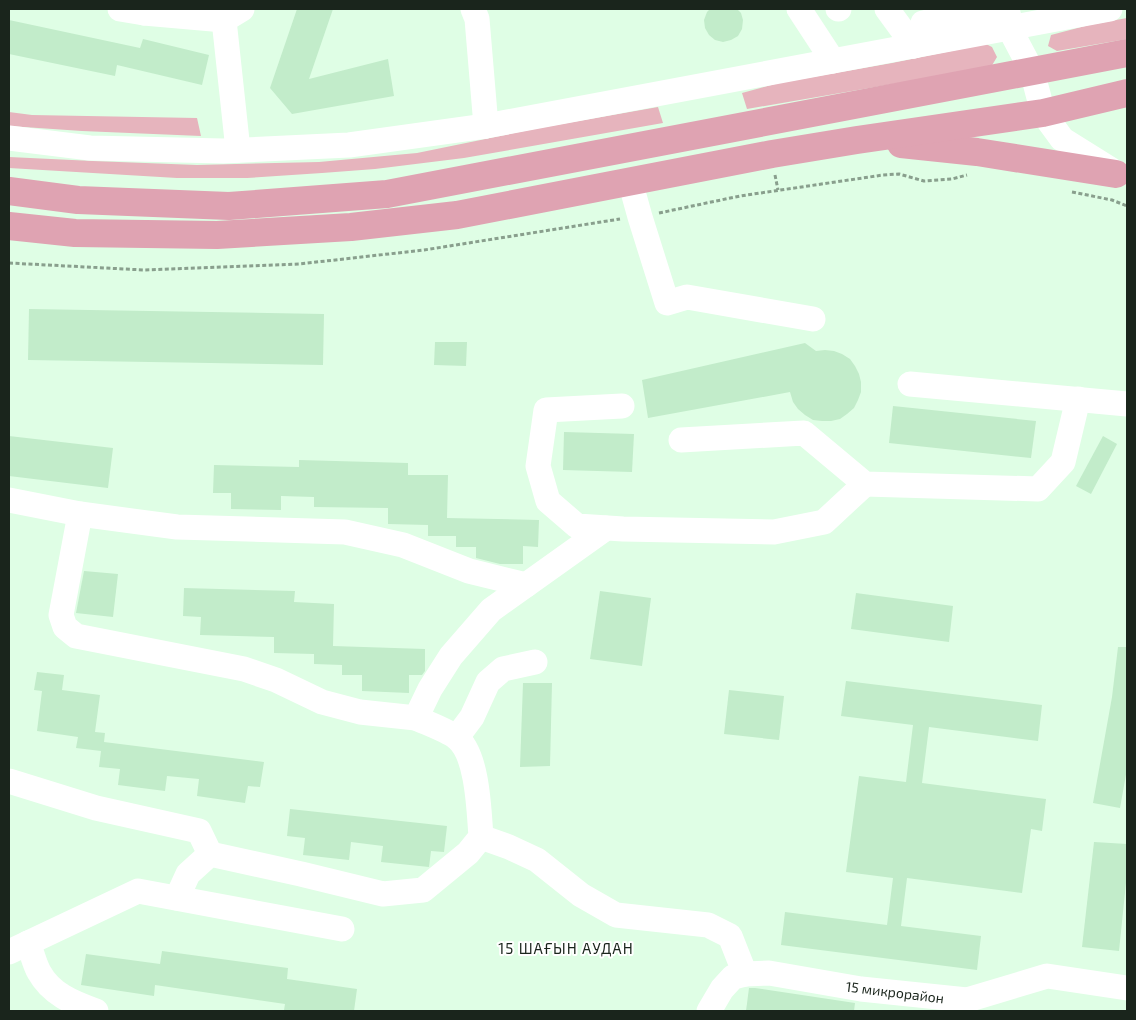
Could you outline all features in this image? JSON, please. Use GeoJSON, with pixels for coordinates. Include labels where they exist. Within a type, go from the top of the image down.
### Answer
{"type":"FeatureCollection","features":[{"type":"Feature","properties":{"kind":"main road"},"geometry":{"type":"LineString","coordinates":[[9,191],[78,200],[229,206],[387,194],[1127,53]]}},
{"type":"Feature","properties":{"kind":"main road"},"geometry":{"type":"LineString","coordinates":[[9,226],[75,232],[218,235],[351,227],[457,215],[772,154],[1043,113],[1127,93]]}},
{"type":"Feature","properties":{"kind":"main road"},"geometry":{"type":"LineString","coordinates":[[857,140],[977,152],[1122,175]]}},
{"type":"Feature","properties":{"kind":"street"},"geometry":{"type":"LineString","coordinates":[[473,9],[477,19],[486,126]]}},
{"type":"Feature","properties":{"kind":"street"},"geometry":{"type":"LineString","coordinates":[[798,9],[833,61]]}},
{"type":"Feature","properties":{"kind":"street"},"geometry":{"type":"LineString","coordinates":[[887,9],[914,46]]}},
{"type":"Feature","properties":{"kind":"street"},"geometry":{"type":"LineString","coordinates":[[914,46],[923,24],[989,9]]}},
{"type":"Feature","properties":{"kind":"street"},"geometry":{"type":"LineString","coordinates":[[9,138],[90,148],[238,150],[349,145],[486,126],[914,46],[1010,18],[1110,9]]}},
{"type":"Feature","properties":{"kind":"street"},"geometry":{"type":"LineString","coordinates":[[136,10],[233,14],[238,150]]}},
{"type":"Feature","properties":{"kind":"street"},"geometry":{"type":"LineString","coordinates":[[1010,18],[1014,37],[1032,71],[1043,113],[1062,138],[1122,175]]}},
{"type":"Feature","properties":{"kind":"street"},"geometry":{"type":"LineString","coordinates":[[630,181],[667,304],[687,297],[813,319]]}},
{"type":"Feature","properties":{"kind":"street"},"geometry":{"type":"LineString","coordinates":[[910,384],[1127,404]]}},
{"type":"Feature","properties":{"kind":"street"},"geometry":{"type":"LineString","coordinates":[[681,440],[804,433],[865,484],[1038,489],[1063,462],[1078,399]]}},
{"type":"Feature","properties":{"kind":"street"},"geometry":{"type":"LineString","coordinates":[[622,406],[546,410],[538,466],[548,501],[577,526],[623,529],[774,532],[824,522],[865,484]]}},
{"type":"Feature","properties":{"kind":"street"},"geometry":{"type":"LineString","coordinates":[[9,500],[80,514],[177,527],[345,532],[403,545],[469,571],[526,585]]}},
{"type":"Feature","properties":{"kind":"street"},"geometry":{"type":"LineString","coordinates":[[80,514],[61,614],[65,627],[76,636],[244,670],[276,680],[322,702],[360,712],[416,718],[456,737],[465,746],[474,771],[481,837],[468,853],[423,890],[383,894],[210,854]]}},
{"type":"Feature","properties":{"kind":"street"},"geometry":{"type":"LineString","coordinates":[[416,718],[430,689],[451,656],[491,610],[606,528]]}},
{"type":"Feature","properties":{"kind":"street"},"geometry":{"type":"LineString","coordinates":[[456,737],[472,717],[488,682],[503,669],[535,662]]}},
{"type":"Feature","properties":{"kind":"street"},"geometry":{"type":"LineString","coordinates":[[9,781],[96,808],[198,831],[210,854]]}},
{"type":"Feature","properties":{"kind":"street"},"geometry":{"type":"LineString","coordinates":[[481,837],[537,860],[581,895],[616,915],[708,925],[730,936],[745,974]]}},
{"type":"Feature","properties":{"kind":"street"},"geometry":{"type":"LineString","coordinates":[[177,898],[188,874],[210,854]]}},
{"type":"Feature","properties":{"kind":"street"},"geometry":{"type":"LineString","coordinates":[[96,1011],[62,996],[49,986],[19,948],[138,891],[342,929]]}},
{"type":"Feature","properties":{"kind":"street","name":"15 микрорайон"},"geometry":{"type":"LineString","coordinates":[[709,1011],[722,989],[733,977],[769,972],[861,989],[967,1000],[1047,976],[1127,988]]}},
{"type":"Feature","properties":{"kind":"path"},"geometry":{"type":"LineString","coordinates":[[772,154],[778,190]]}},
{"type":"Feature","properties":{"kind":"path"},"geometry":{"type":"LineString","coordinates":[[9,263],[144,270],[299,264],[424,250],[582,224],[640,217],[740,196],[883,175],[899,174],[924,181],[952,179],[966,175],[975,176]]}},
{"type":"Feature","properties":{"kind":"path"},"geometry":{"type":"LineString","coordinates":[[1065,190],[1112,200],[1127,206]]}},
{"type":"Feature","properties":{"kind":"shaded area"},"geometry":{"type":"Polygon","coordinates":[[[1127,18],[1127,39],[1057,51],[1048,46],[1051,35],[1127,18]]]}},
{"type":"Feature","properties":{"kind":"shaded area"},"geometry":{"type":"Polygon","coordinates":[[[986,44],[992,47],[997,57],[991,67],[747,109],[742,93],[779,83],[986,44]]]}},
{"type":"Feature","properties":{"kind":"shaded area"},"geometry":{"type":"Polygon","coordinates":[[[658,107],[663,123],[464,158],[375,169],[247,178],[177,178],[9,168],[9,157],[197,165],[319,162],[417,153],[539,128],[658,107]]]}},
{"type":"Feature","properties":{"kind":"shaded area"},"geometry":{"type":"Polygon","coordinates":[[[9,112],[32,115],[197,118],[201,136],[9,126],[9,112]]]}},
{"type":"Feature","properties":{"kind":"building"},"geometry":{"type":"Polygon","coordinates":[[[297,9],[333,9],[309,79],[388,59],[394,96],[292,114],[270,88],[297,9]]]}},
{"type":"Feature","properties":{"kind":"building"},"geometry":{"type":"Polygon","coordinates":[[[710,9],[737,9],[741,13],[743,20],[742,29],[738,36],[723,42],[715,40],[709,35],[705,28],[704,20],[710,9]]]}},
{"type":"Feature","properties":{"kind":"building"},"geometry":{"type":"Polygon","coordinates":[[[9,20],[140,48],[143,39],[209,55],[202,85],[117,65],[115,76],[9,54],[9,20]]]}},
{"type":"Feature","properties":{"kind":"building"},"geometry":{"type":"Polygon","coordinates":[[[29,309],[324,314],[323,365],[28,360],[29,309]]]}},
{"type":"Feature","properties":{"kind":"building"},"geometry":{"type":"Polygon","coordinates":[[[435,342],[467,342],[466,366],[434,365],[435,342]]]}},
{"type":"Feature","properties":{"kind":"building"},"geometry":{"type":"Polygon","coordinates":[[[805,343],[816,351],[834,351],[842,354],[850,359],[859,374],[861,392],[858,400],[854,408],[840,419],[831,421],[813,420],[798,409],[793,402],[790,392],[648,418],[642,380],[805,343]]]}},
{"type":"Feature","properties":{"kind":"building"},"geometry":{"type":"Polygon","coordinates":[[[893,406],[1036,421],[1031,458],[889,443],[893,406]]]}},
{"type":"Feature","properties":{"kind":"building"},"geometry":{"type":"Polygon","coordinates":[[[564,432],[634,434],[632,472],[563,470],[564,432]]]}},
{"type":"Feature","properties":{"kind":"building"},"geometry":{"type":"Polygon","coordinates":[[[9,436],[113,448],[108,488],[9,476],[9,436]]]}},
{"type":"Feature","properties":{"kind":"building"},"geometry":{"type":"Polygon","coordinates":[[[1103,436],[1117,444],[1091,494],[1076,486],[1103,436]]]}},
{"type":"Feature","properties":{"kind":"building"},"geometry":{"type":"Polygon","coordinates":[[[299,460],[408,463],[408,475],[448,475],[447,518],[539,520],[538,547],[523,546],[523,564],[500,564],[476,558],[476,547],[456,547],[456,536],[428,536],[428,525],[388,524],[388,508],[314,507],[314,497],[281,496],[281,510],[231,509],[231,493],[213,493],[214,465],[299,467],[299,460]]]}},
{"type":"Feature","properties":{"kind":"building"},"geometry":{"type":"Polygon","coordinates":[[[84,571],[118,574],[113,617],[76,613],[84,571]]]}},
{"type":"Feature","properties":{"kind":"building"},"geometry":{"type":"Polygon","coordinates":[[[184,588],[295,591],[294,602],[334,604],[333,646],[425,649],[425,671],[422,675],[409,675],[409,693],[362,691],[362,675],[342,675],[342,665],[314,664],[314,654],[274,653],[274,637],[200,635],[201,617],[183,616],[184,588]]]}},
{"type":"Feature","properties":{"kind":"building"},"geometry":{"type":"Polygon","coordinates":[[[600,591],[651,598],[642,666],[590,659],[600,591]]]}},
{"type":"Feature","properties":{"kind":"building"},"geometry":{"type":"Polygon","coordinates":[[[856,593],[953,606],[949,642],[851,629],[856,593]]]}},
{"type":"Feature","properties":{"kind":"building"},"geometry":{"type":"Polygon","coordinates":[[[1118,647],[1127,647],[1127,769],[1120,808],[1093,803],[1112,697],[1118,647]]]}},
{"type":"Feature","properties":{"kind":"building"},"geometry":{"type":"Polygon","coordinates":[[[37,672],[64,675],[62,690],[100,695],[95,732],[105,733],[104,742],[264,762],[260,787],[248,786],[245,803],[197,796],[199,779],[167,776],[165,791],[118,785],[120,769],[99,767],[101,751],[76,748],[78,737],[37,731],[42,691],[34,690],[37,672]]]}},
{"type":"Feature","properties":{"kind":"building"},"geometry":{"type":"Polygon","coordinates":[[[846,681],[1042,705],[1038,741],[929,727],[922,783],[1046,799],[1042,831],[1031,829],[1022,893],[907,878],[901,926],[981,936],[977,970],[781,945],[785,912],[887,925],[893,878],[846,872],[859,776],[906,782],[913,725],[841,716],[846,681]]]}},
{"type":"Feature","properties":{"kind":"building"},"geometry":{"type":"Polygon","coordinates":[[[523,683],[552,683],[550,766],[520,767],[523,683]]]}},
{"type":"Feature","properties":{"kind":"building"},"geometry":{"type":"Polygon","coordinates":[[[729,690],[784,696],[779,740],[724,734],[729,690]]]}},
{"type":"Feature","properties":{"kind":"building"},"geometry":{"type":"Polygon","coordinates":[[[290,809],[447,826],[444,852],[431,851],[429,867],[381,862],[383,846],[351,842],[349,860],[303,855],[305,838],[287,836],[290,809]]]}},
{"type":"Feature","properties":{"kind":"building"},"geometry":{"type":"Polygon","coordinates":[[[1094,842],[1127,844],[1127,873],[1119,951],[1082,947],[1094,842]]]}},
{"type":"Feature","properties":{"kind":"building"},"geometry":{"type":"Polygon","coordinates":[[[162,951],[288,968],[287,979],[357,989],[354,1011],[284,1010],[285,1004],[155,985],[154,996],[81,985],[86,954],[160,964],[162,951]]]}},
{"type":"Feature","properties":{"kind":"building"},"geometry":{"type":"Polygon","coordinates":[[[749,988],[855,1003],[854,1011],[746,1011],[749,988]]]}},
{"type":"Feature","properties":{"kind":"district","name":"15 ШАҒЫН АУДАН"},"geometry":{"type":"Point","coordinates":[566,948]}}]}
